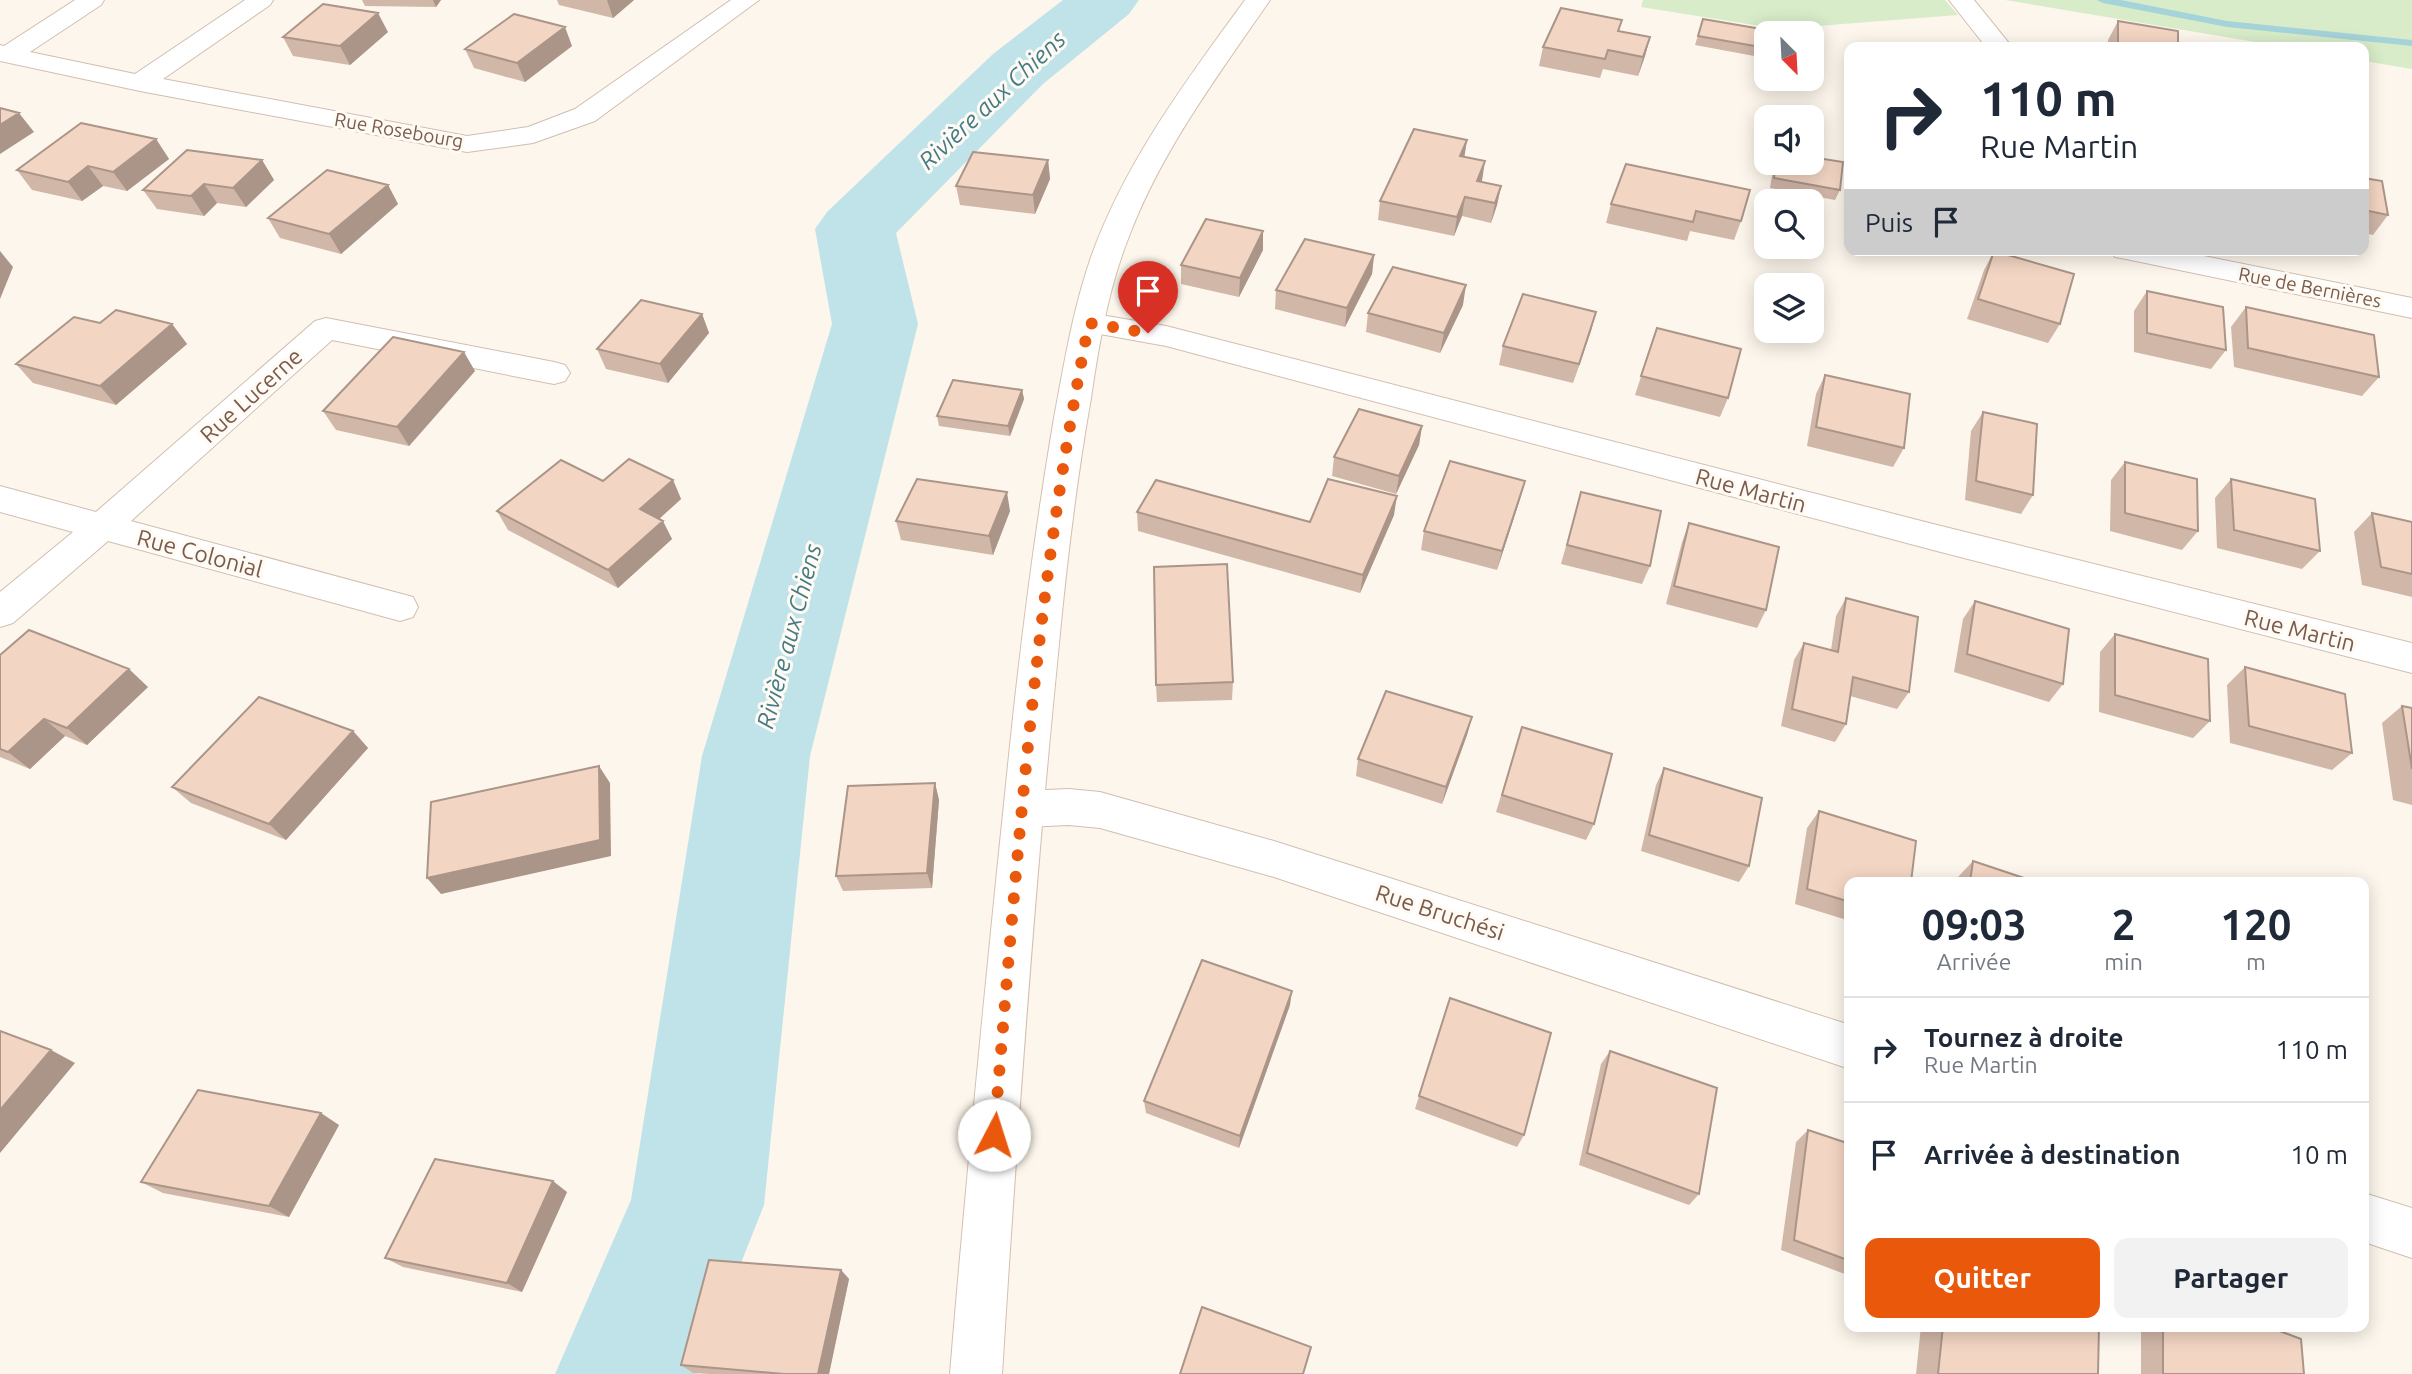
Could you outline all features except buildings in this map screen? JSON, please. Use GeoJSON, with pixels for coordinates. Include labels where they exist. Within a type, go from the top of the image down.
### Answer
{"type":"FeatureCollection","features":[{"type":"Feature","properties":{"kind":"street","name":"Rue Rosebourg"},"geometry":{"type":"LineString","coordinates":[[4,54],[92,0]]}},
{"type":"Feature","properties":{"kind":"street"},"geometry":{"type":"LineString","coordinates":[[140,83],[261,0]]}},
{"type":"Feature","properties":{"kind":"street","name":"Rue Rosebourg"},"geometry":{"type":"LineString","coordinates":[[4,54],[140,83],[467,144],[533,135],[585,116],[747,0]]}},
{"type":"Feature","properties":{"kind":"street"},"geometry":{"type":"LineString","coordinates":[[976,1374],[990,1184],[1050,555],[1065,451],[1089,323],[1113,238],[1133,188],[1171,123],[1258,0]]}},
{"type":"Feature","properties":{"kind":"street"},"geometry":{"type":"LineString","coordinates":[[1961,0],[1995,42]]}},
{"type":"Feature","properties":{"kind":"street","name":"Rue de Bernières"},"geometry":{"type":"LineString","coordinates":[[2156,256],[2412,308]]}},
{"type":"Feature","properties":{"kind":"street","name":"Rue Martin"},"geometry":{"type":"LineString","coordinates":[[1089,323],[1166,336],[1946,541],[2412,658]]}},
{"type":"Feature","properties":{"kind":"street","name":"Rue Lucerne"},"geometry":{"type":"LineString","coordinates":[[0,613],[103,526],[326,328],[554,373]]}},
{"type":"Feature","properties":{"kind":"street","name":"Rue Colonial"},"geometry":{"type":"LineString","coordinates":[[0,499],[400,607]]}},
{"type":"Feature","properties":{"kind":"street","name":"Rue Bruchési"},"geometry":{"type":"LineString","coordinates":[[1024,809],[1069,807],[1100,810],[1274,859],[1844,1045]]}},
{"type":"Feature","properties":{"kind":"street"},"geometry":{"type":"LineString","coordinates":[[2369,1219],[2412,1233]]}},
{"type":"Feature","properties":{"kind":"green space"},"geometry":{"type":"Polygon","coordinates":[[[1643,0],[1945,0],[1958,15],[1824,25],[1824,21],[1754,21],[1754,25],[1641,7],[1643,0]]]}},
{"type":"Feature","properties":{"kind":"green space"},"geometry":{"type":"Polygon","coordinates":[[[2005,0],[2412,0],[2412,69],[2369,62],[2369,42],[2255,42],[2005,0]]]}},
{"type":"Feature","properties":{"kind":"waterway","name":"Rivière aux Chiens"},"geometry":{"type":"LineString","coordinates":[[626,1374],[697,1205],[756,756],[875,324],[855,229],[1018,69],[1105,0]]}},
{"type":"Feature","properties":{"kind":"waterway"},"geometry":{"type":"LineString","coordinates":[[2103,0],[2227,24],[2412,43]]}},
{"type":"Feature","properties":{"kind":"route"},"geometry":{"type":"LineString","coordinates":[[994,1135],[1043,618],[1057,499],[1077,383],[1089,323],[1148,333]]}}]}
